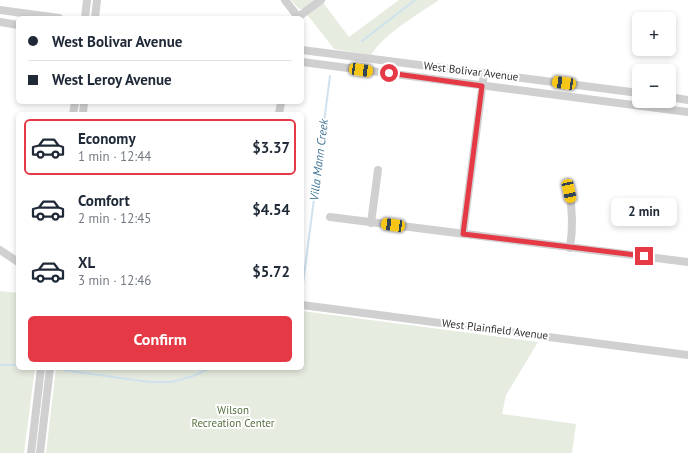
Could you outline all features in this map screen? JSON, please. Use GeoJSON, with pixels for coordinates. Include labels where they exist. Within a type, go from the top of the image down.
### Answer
{"type":"FeatureCollection","features":[{"type":"Feature","properties":{"kind":"street"},"geometry":{"type":"LineString","coordinates":[[85,16],[87,0]]}},
{"type":"Feature","properties":{"kind":"street"},"geometry":{"type":"LineString","coordinates":[[94,16],[97,0]]}},
{"type":"Feature","properties":{"kind":"street"},"geometry":{"type":"LineString","coordinates":[[285,0],[296,16]]}},
{"type":"Feature","properties":{"kind":"street"},"geometry":{"type":"LineString","coordinates":[[300,16],[321,0]]}},
{"type":"Feature","properties":{"kind":"street"},"geometry":{"type":"LineString","coordinates":[[0,10],[44,16]]}},
{"type":"Feature","properties":{"kind":"street"},"geometry":{"type":"LineString","coordinates":[[0,22],[16,25]]}},
{"type":"Feature","properties":{"kind":"street","name":"West Bolivar Avenue"},"geometry":{"type":"LineString","coordinates":[[304,50],[632,92]]}},
{"type":"Feature","properties":{"kind":"street","name":"West Bolivar Avenue"},"geometry":{"type":"LineString","coordinates":[[304,62],[688,112]]}},
{"type":"Feature","properties":{"kind":"street"},"geometry":{"type":"LineString","coordinates":[[463,234],[484,73]]}},
{"type":"Feature","properties":{"kind":"street"},"geometry":{"type":"LineString","coordinates":[[605,101],[607,89]]}},
{"type":"Feature","properties":{"kind":"street"},"geometry":{"type":"LineString","coordinates":[[676,98],[688,100]]}},
{"type":"Feature","properties":{"kind":"street"},"geometry":{"type":"LineString","coordinates":[[371,222],[378,170]]}},
{"type":"Feature","properties":{"kind":"street"},"geometry":{"type":"LineString","coordinates":[[569,191],[573,207],[570,248]]}},
{"type":"Feature","properties":{"kind":"street"},"geometry":{"type":"LineString","coordinates":[[330,217],[688,262]]}},
{"type":"Feature","properties":{"kind":"street"},"geometry":{"type":"LineString","coordinates":[[0,250],[16,261]]}},
{"type":"Feature","properties":{"kind":"street","name":"West Plainfield Avenue"},"geometry":{"type":"LineString","coordinates":[[304,305],[688,355]]}},
{"type":"Feature","properties":{"kind":"street"},"geometry":{"type":"LineString","coordinates":[[31,453],[41,370]]}},
{"type":"Feature","properties":{"kind":"street"},"geometry":{"type":"LineString","coordinates":[[40,453],[50,370]]}},
{"type":"Feature","properties":{"kind":"green space"},"geometry":{"type":"Polygon","coordinates":[[[291,0],[321,0],[349,37],[399,0],[439,0],[393,32],[371,55],[334,49],[303,9],[299,9],[291,0]]]}},
{"type":"Feature","properties":{"kind":"green space"},"geometry":{"type":"Polygon","coordinates":[[[0,291],[16,293],[16,370],[35,370],[24,453],[0,453],[0,291]]]}},
{"type":"Feature","properties":{"kind":"green space","name":"Wilson Recreation Center"},"geometry":{"type":"Polygon","coordinates":[[[304,311],[538,342],[506,395],[502,414],[576,424],[572,453],[46,453],[56,370],[304,370],[304,311]]]}},
{"type":"Feature","properties":{"kind":"waterway","name":"Villa Mann Creek"},"geometry":{"type":"LineString","coordinates":[[362,41],[415,0]]}},
{"type":"Feature","properties":{"kind":"waterway","name":"Villa Mann Creek"},"geometry":{"type":"LineString","coordinates":[[304,276],[330,76]]}},
{"type":"Feature","properties":{"kind":"waterway"},"geometry":{"type":"LineString","coordinates":[[0,365],[16,365]]}},
{"type":"Feature","properties":{"kind":"waterway","name":"Villa Mann Creek"},"geometry":{"type":"LineString","coordinates":[[63,370],[149,382],[172,382],[193,376],[206,370]]}},
{"type":"Feature","properties":{"kind":"route"},"geometry":{"type":"LineString","coordinates":[[389,73],[482,86],[463,234],[644,256]]}}]}
